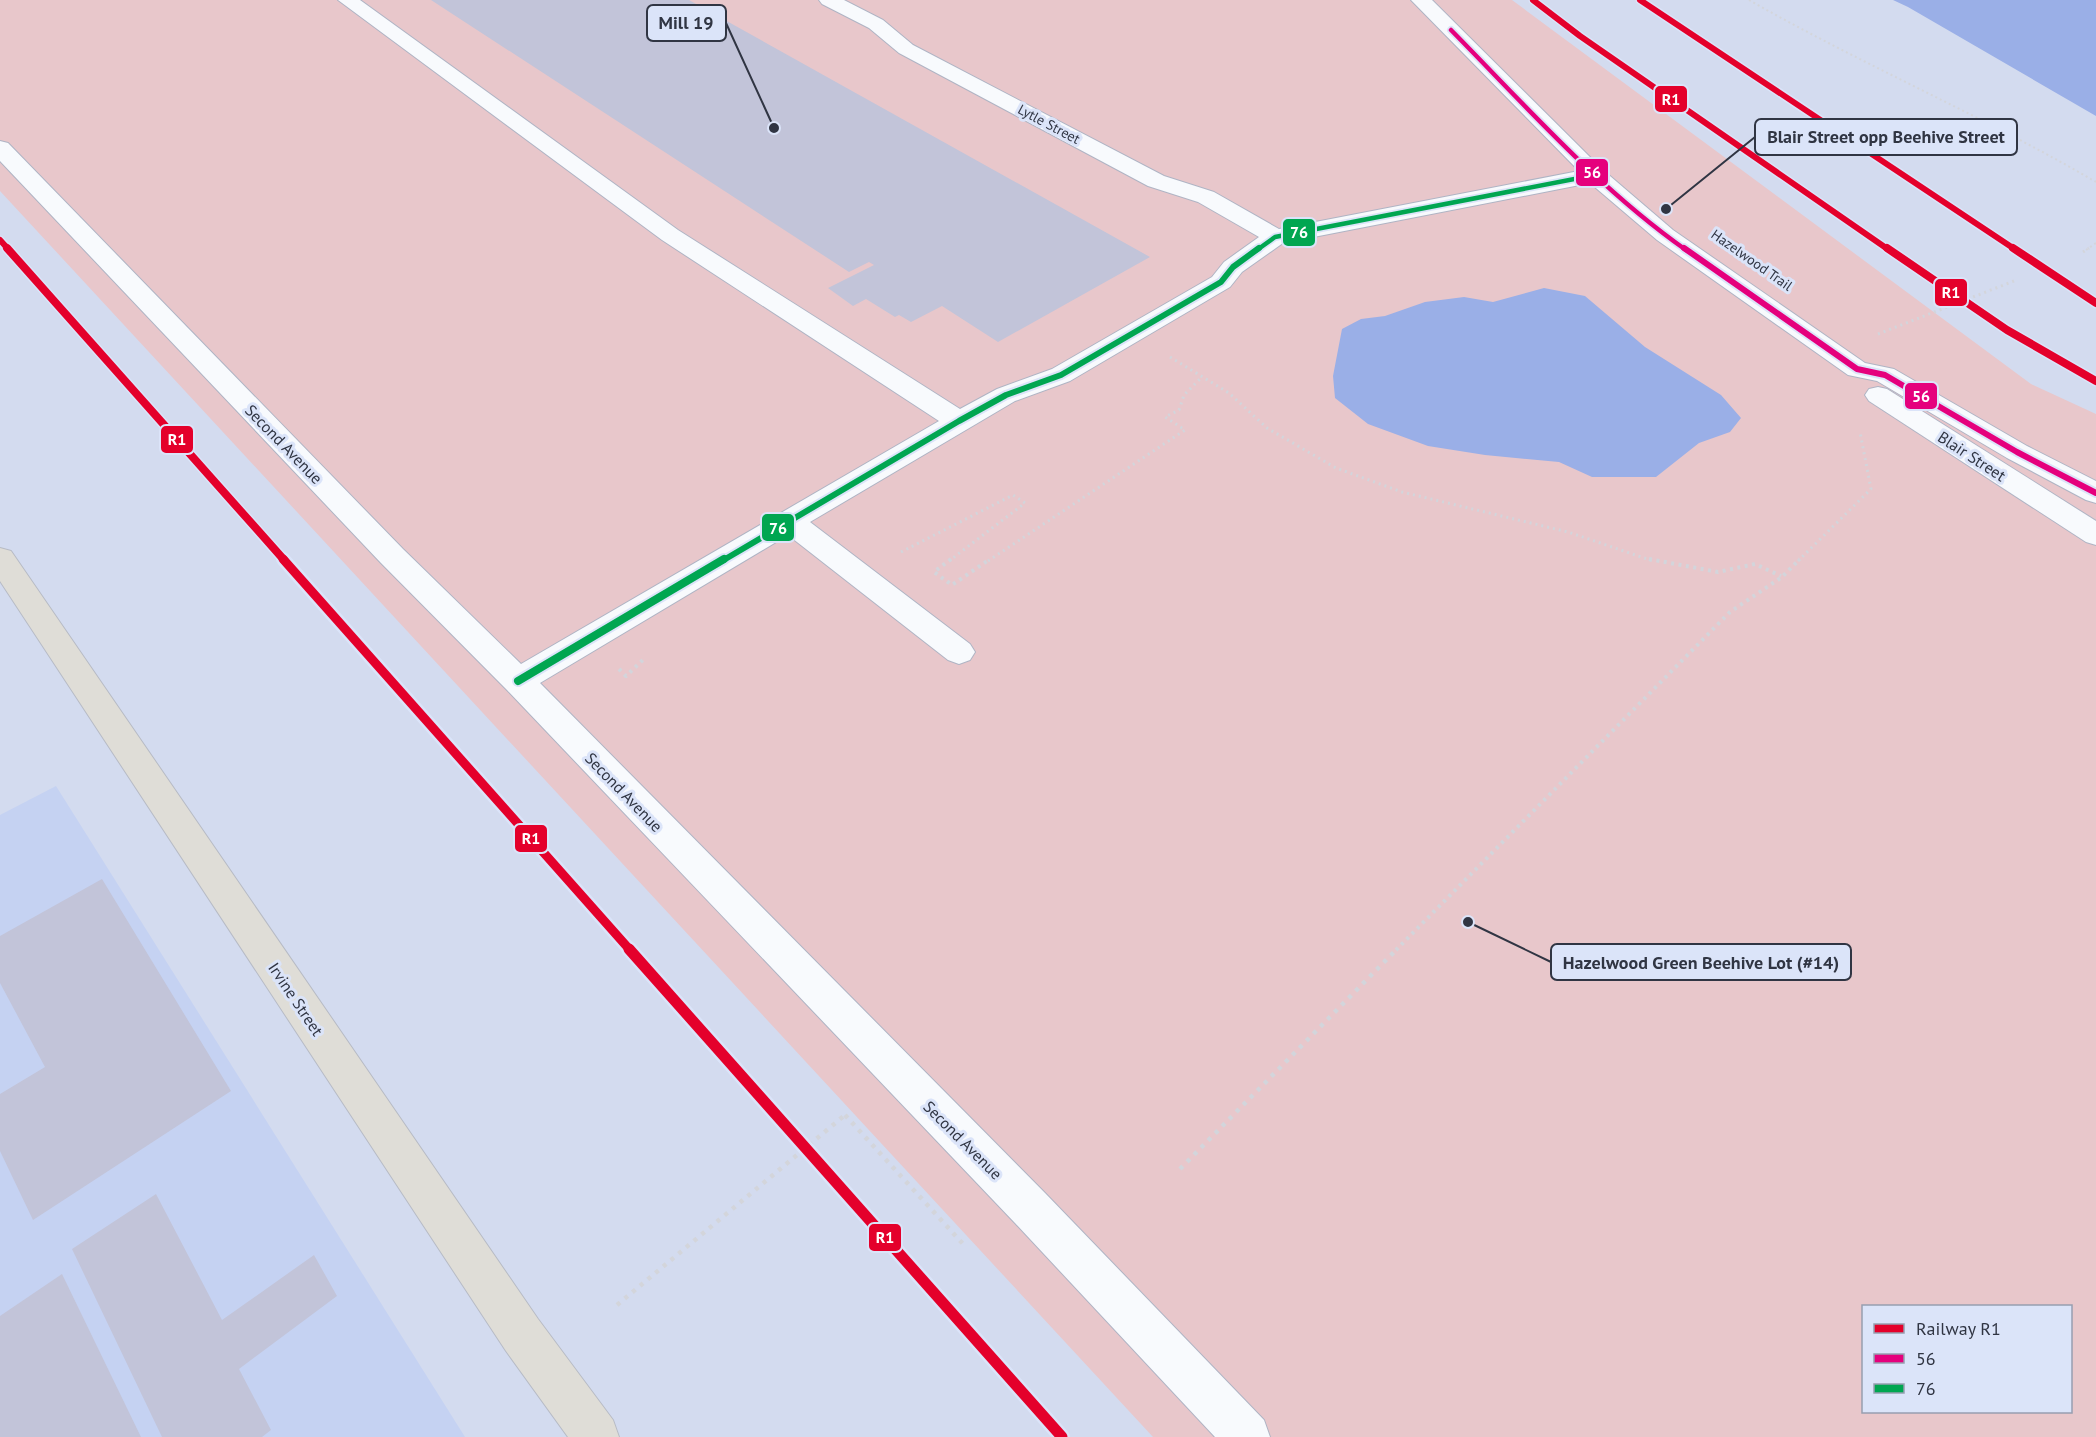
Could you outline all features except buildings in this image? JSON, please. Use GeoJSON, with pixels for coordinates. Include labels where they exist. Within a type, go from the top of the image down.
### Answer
{"type":"FeatureCollection","features":[{"type":"Feature","properties":{"kind":"main road","name":"Irvine Street"},"geometry":{"type":"LineString","coordinates":[[0,558],[522,1335],[596,1437]]}},
{"type":"Feature","properties":{"kind":"street"},"geometry":{"type":"LineString","coordinates":[[348,0],[669,235],[959,421]]}},
{"type":"Feature","properties":{"kind":"street","name":"Lytle Street"},"geometry":{"type":"LineString","coordinates":[[829,0],[876,24],[906,49],[1156,181],[1206,197],[1275,237]]}},
{"type":"Feature","properties":{"kind":"street","name":"Blair Street"},"geometry":{"type":"LineString","coordinates":[[1421,0],[1595,175],[1665,235],[1857,369],[1885,375],[2017,452],[2096,493]]}},
{"type":"Feature","properties":{"kind":"street","name":"Second Avenue"},"geometry":{"type":"LineString","coordinates":[[0,148],[392,556],[518,681],[1030,1208],[1247,1437]]}},
{"type":"Feature","properties":{"kind":"street"},"geometry":{"type":"LineString","coordinates":[[518,681],[959,421],[1006,395],[1061,375],[1221,282],[1233,267],[1275,237],[1595,175]]}},
{"type":"Feature","properties":{"kind":"street","name":"Blair Street"},"geometry":{"type":"LineString","coordinates":[[1857,369],[1864,386],[2096,535]]}},
{"type":"Feature","properties":{"kind":"street"},"geometry":{"type":"LineString","coordinates":[[790,522],[959,652]]}},
{"type":"Feature","properties":{"kind":"path"},"geometry":{"type":"LineString","coordinates":[[1749,0],[1865,64],[2049,154],[2096,182]]}},
{"type":"Feature","properties":{"kind":"path"},"geometry":{"type":"LineString","coordinates":[[2083,252],[2096,243]]}},
{"type":"Feature","properties":{"kind":"path"},"geometry":{"type":"LineString","coordinates":[[1831,352],[2014,281]]}},
{"type":"Feature","properties":{"kind":"path"},"geometry":{"type":"LineString","coordinates":[[1169,356],[1229,393],[1267,429],[1336,468],[1402,492],[1568,532],[1656,562],[1718,572],[1755,564],[1782,577]]}},
{"type":"Feature","properties":{"kind":"path"},"geometry":{"type":"LineString","coordinates":[[894,547],[903,553],[1013,495],[1025,502],[934,572],[952,585],[1185,430],[1165,417],[1179,410],[1184,395],[1202,377]]}},
{"type":"Feature","properties":{"kind":"path"},"geometry":{"type":"LineString","coordinates":[[1180,1169],[1730,612],[1782,577],[1870,489],[1859,425]]}},
{"type":"Feature","properties":{"kind":"path"},"geometry":{"type":"LineString","coordinates":[[617,1305],[845,1115],[964,1245]]}},
{"type":"Feature","properties":{"kind":"shaded area"},"geometry":{"type":"Polygon","coordinates":[[[0,0],[1512,0],[2031,384],[2096,414],[2096,1437],[1153,1437],[0,191],[0,0]]]}},
{"type":"Feature","properties":{"kind":"shaded area"},"geometry":{"type":"Polygon","coordinates":[[[56,786],[465,1437],[0,1437],[0,815],[56,786]]]}},
{"type":"Feature","properties":{"kind":"water"},"geometry":{"type":"Polygon","coordinates":[[[1893,0],[2096,0],[2096,116],[1908,7],[1893,0]]]}},
{"type":"Feature","properties":{"kind":"water"},"geometry":{"type":"Polygon","coordinates":[[[1544,288],[1585,296],[1645,347],[1721,395],[1741,418],[1730,432],[1699,443],[1656,477],[1592,477],[1559,462],[1485,455],[1428,446],[1368,424],[1335,398],[1333,376],[1342,329],[1361,319],[1385,316],[1425,302],[1464,297],[1493,302],[1544,288]]]}},
{"type":"Feature","properties":{"kind":"railway"},"geometry":{"type":"LineString","coordinates":[[1533,0],[1580,36],[1889,250]]}},
{"type":"Feature","properties":{"kind":"railway"},"geometry":{"type":"LineString","coordinates":[[1640,0],[2016,250]]}},
{"type":"Feature","properties":{"kind":"railway"},"geometry":{"type":"LineString","coordinates":[[0,240],[9,250]]}},
{"type":"Feature","properties":{"kind":"railway"},"geometry":{"type":"LineString","coordinates":[[7,248],[285,561]]}},
{"type":"Feature","properties":{"kind":"railway"},"geometry":{"type":"LineString","coordinates":[[1887,248],[2007,330],[2096,381]]}},
{"type":"Feature","properties":{"kind":"railway"},"geometry":{"type":"LineString","coordinates":[[2013,248],[2096,303]]}},
{"type":"Feature","properties":{"kind":"railway"},"geometry":{"type":"LineString","coordinates":[[283,559],[630,950]]}},
{"type":"Feature","properties":{"kind":"railway"},"geometry":{"type":"LineString","coordinates":[[629,949],[1062,1437]]}},
{"type":"Feature","properties":{"kind":"rail line","name":"R1"},"geometry":{"type":"LineString","coordinates":[[1533,0],[1580,36],[1934,281],[2007,330],[2096,381]]}},
{"type":"Feature","properties":{"kind":"rail line","name":"R1"},"geometry":{"type":"LineString","coordinates":[[1640,0],[2096,303]]}},
{"type":"Feature","properties":{"kind":"rail line","name":"R1"},"geometry":{"type":"LineString","coordinates":[[0,240],[1062,1437]]}},
{"type":"Feature","properties":{"kind":"transit line","name":"56"},"geometry":{"type":"LineString","coordinates":[[1451,30],[1595,175],[1665,235],[1857,369],[1885,375],[2017,452],[2096,493]]}},
{"type":"Feature","properties":{"kind":"transit line","name":"76"},"geometry":{"type":"LineString","coordinates":[[518,681],[959,421],[1006,395],[1061,375],[1221,282],[1233,267],[1275,237],[1595,175]]}},
{"type":"Feature","properties":{"kind":"place","name":"Mill 19"},"geometry":{"type":"Point","coordinates":[774,128]}},
{"type":"Feature","properties":{"kind":"place","name":"Blair Street opp Beehive Street"},"geometry":{"type":"Point","coordinates":[1666,209]}},
{"type":"Feature","properties":{"kind":"place","name":"Hazelwood Green Beehive Lot (#14)"},"geometry":{"type":"Point","coordinates":[1468,922]}}]}
